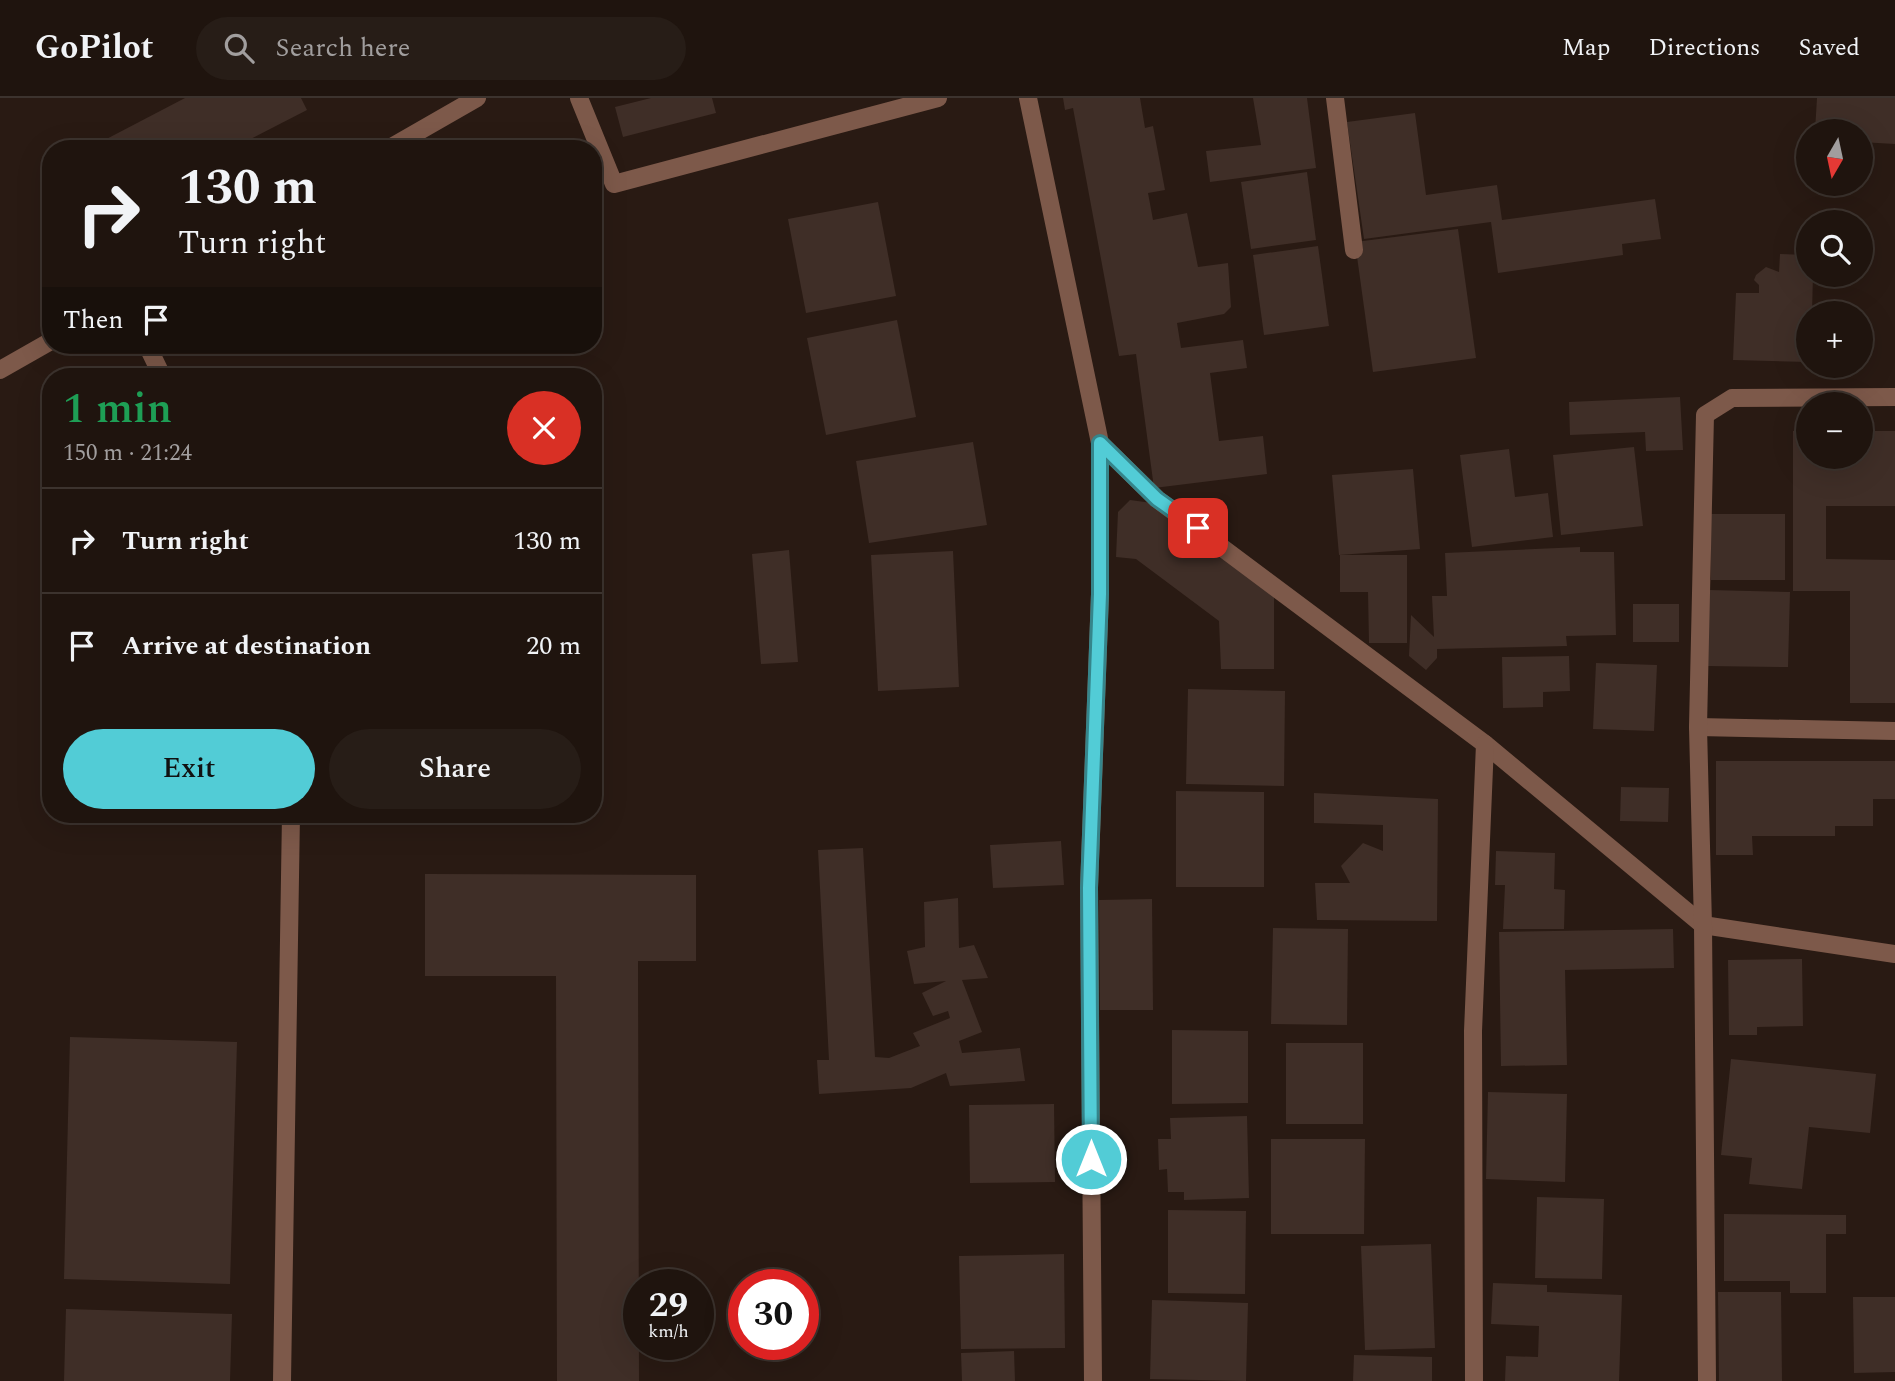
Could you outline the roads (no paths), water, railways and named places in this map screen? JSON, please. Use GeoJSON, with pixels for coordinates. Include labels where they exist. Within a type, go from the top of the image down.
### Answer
{"type":"FeatureCollection","features":[{"type":"Feature","properties":{"kind":"street"},"geometry":{"type":"LineString","coordinates":[[404,140],[477,98]]}},
{"type":"Feature","properties":{"kind":"street"},"geometry":{"type":"LineString","coordinates":[[579,98],[596,140]]}},
{"type":"Feature","properties":{"kind":"street"},"geometry":{"type":"LineString","coordinates":[[602,155],[614,184],[938,98]]}},
{"type":"Feature","properties":{"kind":"street"},"geometry":{"type":"LineString","coordinates":[[1028,98],[1100,443],[1100,594],[1089,888],[1093,1381]]}},
{"type":"Feature","properties":{"kind":"street"},"geometry":{"type":"LineString","coordinates":[[1335,98],[1354,250]]}},
{"type":"Feature","properties":{"kind":"street"},"geometry":{"type":"LineString","coordinates":[[0,370],[42,346]]}},
{"type":"Feature","properties":{"kind":"street"},"geometry":{"type":"LineString","coordinates":[[1707,1381],[1703,925],[1698,727],[1705,415],[1732,398],[1895,397]]}},
{"type":"Feature","properties":{"kind":"street"},"geometry":{"type":"LineString","coordinates":[[1100,443],[1157,499],[1485,744],[1703,925],[1895,954]]}},
{"type":"Feature","properties":{"kind":"street"},"geometry":{"type":"LineString","coordinates":[[1698,727],[1895,731]]}},
{"type":"Feature","properties":{"kind":"street"},"geometry":{"type":"LineString","coordinates":[[1474,1381],[1473,1031],[1485,744]]}},
{"type":"Feature","properties":{"kind":"street"},"geometry":{"type":"LineString","coordinates":[[282,1381],[291,823]]}}]}
